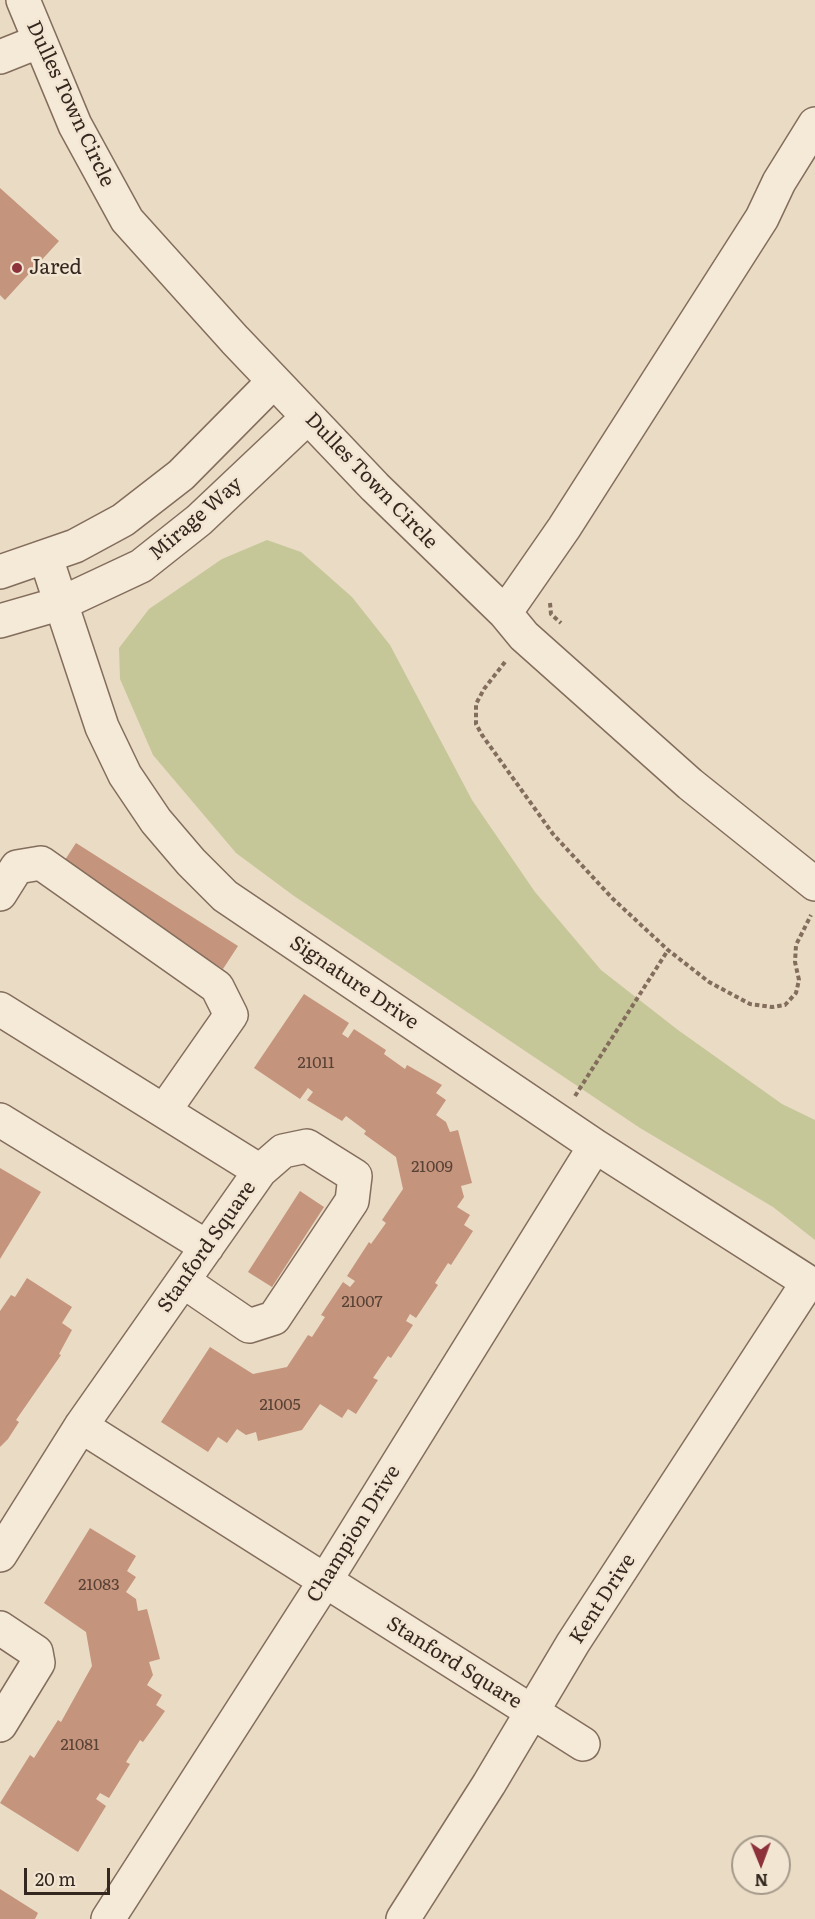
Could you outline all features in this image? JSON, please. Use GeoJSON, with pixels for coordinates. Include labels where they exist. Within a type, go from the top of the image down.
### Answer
{"type":"FeatureCollection","features":[{"type":"Feature","properties":{"kind":"street","name":"Dulles Town Circle"},"geometry":{"type":"LineString","coordinates":[[23,0],[75,125],[127,220],[308,417],[375,487],[504,613],[524,636],[573,683],[690,784],[815,884]]}},
{"type":"Feature","properties":{"kind":"street"},"geometry":{"type":"LineString","coordinates":[[0,57],[40,41]]}},
{"type":"Feature","properties":{"kind":"street"},"geometry":{"type":"LineString","coordinates":[[504,613],[564,528],[756,228],[779,182],[815,124]]}},
{"type":"Feature","properties":{"kind":"street"},"geometry":{"type":"LineString","coordinates":[[0,572],[46,558],[75,546],[123,520],[181,475],[274,381]]}},
{"type":"Feature","properties":{"kind":"street","name":"Mirage Way"},"geometry":{"type":"LineString","coordinates":[[0,621],[62,603],[141,566],[169,546],[308,417]]}},
{"type":"Feature","properties":{"kind":"street","name":"Signature Drive"},"geometry":{"type":"LineString","coordinates":[[46,558],[102,727],[125,775],[156,821],[190,862],[225,896],[595,1146],[808,1282]]}},
{"type":"Feature","properties":{"kind":"street"},"geometry":{"type":"LineString","coordinates":[[0,894],[17,867],[40,863],[217,987],[231,1015],[164,1111]]}},
{"type":"Feature","properties":{"kind":"street","name":"Stanford Square"},"geometry":{"type":"LineString","coordinates":[[0,1009],[260,1170],[81,1426],[0,1555]]}},
{"type":"Feature","properties":{"kind":"street"},"geometry":{"type":"LineString","coordinates":[[0,1120],[207,1247]]}},
{"type":"Feature","properties":{"kind":"street"},"geometry":{"type":"LineString","coordinates":[[183,1281],[249,1326],[274,1318],[352,1201],[355,1176],[307,1146],[284,1150],[260,1170]]}},
{"type":"Feature","properties":{"kind":"street","name":"Champion Drive"},"geometry":{"type":"LineString","coordinates":[[108,1919],[325,1581],[595,1146]]}},
{"type":"Feature","properties":{"kind":"street","name":"Kent Drive"},"geometry":{"type":"LineString","coordinates":[[403,1919],[573,1643],[808,1282]]}},
{"type":"Feature","properties":{"kind":"street","name":"Stanford Square"},"geometry":{"type":"LineString","coordinates":[[81,1426],[583,1744]]}},
{"type":"Feature","properties":{"kind":"street"},"geometry":{"type":"LineString","coordinates":[[0,1628],[36,1652],[38,1663],[0,1725]]}},
{"type":"Feature","properties":{"kind":"path"},"geometry":{"type":"LineString","coordinates":[[505,662],[483,689],[476,704],[476,724],[482,735],[553,834],[612,898],[668,950],[709,982],[750,1004],[772,1007],[785,1005],[796,993],[799,980],[795,962],[796,945],[815,909]]}},
{"type":"Feature","properties":{"kind":"path"},"geometry":{"type":"LineString","coordinates":[[575,1095],[668,950]]}},
{"type":"Feature","properties":{"kind":"green space"},"geometry":{"type":"Polygon","coordinates":[[[267,540],[301,552],[352,597],[390,645],[472,800],[535,892],[601,970],[678,1030],[782,1104],[815,1120],[815,1240],[773,1207],[640,1128],[294,896],[236,853],[153,755],[120,679],[119,648],[149,609],[222,559],[267,540]]]}},
{"type":"Feature","properties":{"kind":"building","name":"Jared"},"geometry":{"type":"Polygon","coordinates":[[[0,188],[59,241],[5,300],[0,295],[0,188]]]}},
{"type":"Feature","properties":{"kind":"building"},"geometry":{"type":"Polygon","coordinates":[[[76,843],[238,946],[223,969],[61,866],[76,843]]]}},
{"type":"Feature","properties":{"kind":"building"},"geometry":{"type":"Polygon","coordinates":[[[304,994],[349,1023],[342,1034],[348,1038],[354,1029],[386,1050],[384,1054],[405,1069],[407,1065],[442,1085],[436,1093],[446,1100],[436,1115],[446,1122],[450,1132],[458,1130],[472,1183],[461,1186],[464,1197],[457,1207],[470,1215],[464,1225],[473,1231],[451,1265],[448,1263],[435,1283],[438,1285],[416,1318],[410,1314],[406,1321],[413,1325],[391,1358],[388,1356],[373,1378],[378,1380],[356,1414],[348,1409],[342,1418],[320,1404],[302,1430],[258,1441],[256,1432],[246,1435],[237,1429],[227,1443],[218,1437],[208,1452],[161,1422],[210,1347],[253,1374],[287,1367],[308,1335],[312,1337],[325,1317],[321,1315],[343,1282],[350,1287],[355,1281],[347,1276],[369,1242],[371,1244],[386,1223],[382,1220],[403,1189],[396,1157],[364,1134],[366,1131],[346,1116],[342,1121],[307,1100],[313,1092],[308,1088],[300,1099],[254,1068],[304,994]]]}},
{"type":"Feature","properties":{"kind":"building"},"geometry":{"type":"Polygon","coordinates":[[[0,1168],[41,1192],[0,1259],[0,1168]]]}},
{"type":"Feature","properties":{"kind":"building"},"geometry":{"type":"Polygon","coordinates":[[[300,1191],[324,1207],[272,1287],[248,1272],[300,1191]]]}},
{"type":"Feature","properties":{"kind":"building"},"geometry":{"type":"Polygon","coordinates":[[[27,1278],[72,1307],[62,1323],[72,1330],[59,1354],[61,1355],[16,1420],[19,1422],[8,1439],[0,1447],[0,1311],[11,1295],[15,1297],[27,1278]]]}},
{"type":"Feature","properties":{"kind":"building"},"geometry":{"type":"Polygon","coordinates":[[[90,1528],[136,1556],[127,1571],[136,1577],[126,1592],[136,1599],[138,1611],[147,1609],[160,1659],[149,1662],[153,1675],[147,1685],[162,1695],[156,1705],[165,1711],[143,1742],[140,1740],[126,1762],[130,1764],[109,1798],[100,1793],[96,1799],[106,1806],[78,1852],[0,1803],[30,1755],[34,1758],[58,1720],[61,1722],[92,1666],[86,1632],[44,1603],[90,1528]]]}},
{"type":"Feature","properties":{"kind":"building"},"geometry":{"type":"Polygon","coordinates":[[[0,1889],[38,1913],[35,1919],[0,1919],[0,1889]]]}},
{"type":"Feature","properties":{"kind":"place","name":"Jared"},"geometry":{"type":"Point","coordinates":[17,268]}}]}
